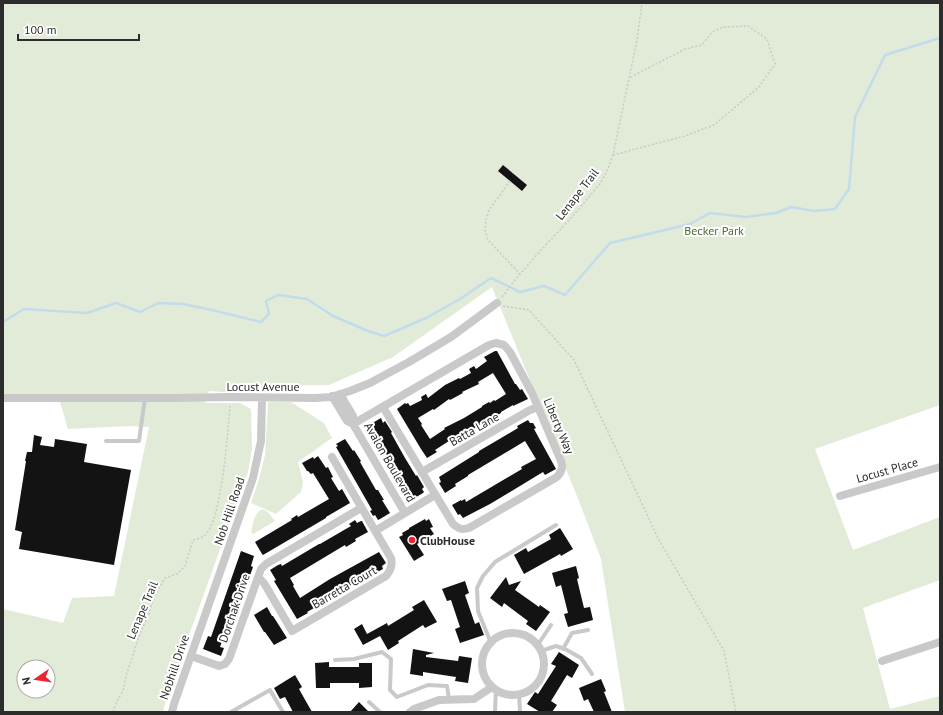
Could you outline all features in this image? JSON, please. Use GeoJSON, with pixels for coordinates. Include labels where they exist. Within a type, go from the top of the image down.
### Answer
{"type":"FeatureCollection","features":[{"type":"Feature","properties":{"kind":"street","name":"Locust Avenue"},"geometry":{"type":"LineString","coordinates":[[3,398],[315,398],[336,395],[370,383],[409,362],[451,337],[496,304]]}},
{"type":"Feature","properties":{"kind":"street","name":"Liberty Way"},"geometry":{"type":"LineString","coordinates":[[353,424],[489,345],[496,343],[504,346],[510,352],[532,393],[561,461],[561,472],[557,477],[469,528],[458,528],[453,524],[435,495],[383,407]]}},
{"type":"Feature","properties":{"kind":"street","name":"Avalon Boulevard"},"geometry":{"type":"LineString","coordinates":[[336,395],[347,421],[353,424],[405,513]]}},
{"type":"Feature","properties":{"kind":"street","name":"Nob Hill Road"},"geometry":{"type":"LineString","coordinates":[[200,629],[253,478],[261,441],[262,398]]}},
{"type":"Feature","properties":{"kind":"street","name":"Batta Lane"},"geometry":{"type":"LineString","coordinates":[[422,472],[523,414],[538,407]]}},
{"type":"Feature","properties":{"kind":"street","name":"Barretta Court"},"geometry":{"type":"LineString","coordinates":[[258,577],[264,583],[292,631],[386,576],[390,571],[392,564],[391,558],[332,457]]}},
{"type":"Feature","properties":{"kind":"street","name":"Locust Place"},"geometry":{"type":"LineString","coordinates":[[840,496],[940,467]]}},
{"type":"Feature","properties":{"kind":"street","name":"Avalon Boulevard"},"geometry":{"type":"LineString","coordinates":[[375,531],[435,495]]}},
{"type":"Feature","properties":{"kind":"street","name":"Dorchak Drive"},"geometry":{"type":"LineString","coordinates":[[191,656],[219,666],[225,664],[229,659],[261,569],[266,564],[361,508]]}},
{"type":"Feature","properties":{"kind":"street","name":"Nobhill Drive"},"geometry":{"type":"LineString","coordinates":[[172,712],[200,629]]}},
{"type":"Feature","properties":{"kind":"street"},"geometry":{"type":"LineString","coordinates":[[514,633],[524,635],[533,641],[539,649],[543,657],[544,667],[541,677],[536,685],[529,691],[510,695],[500,692],[494,688],[486,679],[482,668],[483,658],[487,648],[494,640],[503,635],[514,633]]}},
{"type":"Feature","properties":{"kind":"street"},"geometry":{"type":"LineString","coordinates":[[882,661],[940,642]]}},
{"type":"Feature","properties":{"kind":"street"},"geometry":{"type":"LineString","coordinates":[[410,712],[414,709],[439,700],[474,699],[494,688]]}},
{"type":"Feature","properties":{"kind":"lane"},"geometry":{"type":"LineString","coordinates":[[106,441],[139,441],[145,398]]}},
{"type":"Feature","properties":{"kind":"lane"},"geometry":{"type":"LineString","coordinates":[[491,643],[478,610],[477,588],[483,576],[495,562],[556,525]]}},
{"type":"Feature","properties":{"kind":"lane"},"geometry":{"type":"LineString","coordinates":[[539,649],[551,626]]}},
{"type":"Feature","properties":{"kind":"lane"},"geometry":{"type":"LineString","coordinates":[[563,649],[572,633],[588,630]]}},
{"type":"Feature","properties":{"kind":"lane"},"geometry":{"type":"LineString","coordinates":[[539,649],[556,646],[563,649],[581,658],[592,674]]}},
{"type":"Feature","properties":{"kind":"lane"},"geometry":{"type":"LineString","coordinates":[[335,660],[354,658],[382,652],[392,659],[390,690],[397,697],[428,685],[434,685],[447,686],[449,700]]}},
{"type":"Feature","properties":{"kind":"lane"},"geometry":{"type":"LineString","coordinates":[[494,688],[495,712]]}},
{"type":"Feature","properties":{"kind":"lane"},"geometry":{"type":"LineString","coordinates":[[231,712],[270,690],[283,712]]}},
{"type":"Feature","properties":{"kind":"lane"},"geometry":{"type":"LineString","coordinates":[[520,694],[520,712]]}},
{"type":"Feature","properties":{"kind":"lane"},"geometry":{"type":"LineString","coordinates":[[369,702],[380,712]]}},
{"type":"Feature","properties":{"kind":"path","name":"Lenape Trail"},"geometry":{"type":"LineString","coordinates":[[496,304],[520,274],[600,184],[607,171],[612,155],[637,40],[642,3]]}},
{"type":"Feature","properties":{"kind":"path"},"geometry":{"type":"LineString","coordinates":[[612,155],[685,136],[714,125],[759,87],[775,64],[767,39],[748,26],[723,27],[712,32],[702,45],[685,49],[629,78]]}},
{"type":"Feature","properties":{"kind":"path"},"geometry":{"type":"LineString","coordinates":[[510,181],[489,210],[485,230],[488,240],[520,274]]}},
{"type":"Feature","properties":{"kind":"path"},"geometry":{"type":"LineString","coordinates":[[496,304],[529,310],[574,360],[659,540],[724,651],[736,712]]}},
{"type":"Feature","properties":{"kind":"path","name":"Lenape Trail"},"geometry":{"type":"LineString","coordinates":[[113,712],[122,691],[138,638],[149,614],[156,593],[165,578],[177,574],[185,566],[193,540],[204,537],[213,520],[219,499],[231,397]]}},
{"type":"Feature","properties":{"kind":"green space","name":"Becker Park"},"geometry":{"type":"Polygon","coordinates":[[[3,3],[940,3],[940,405],[815,449],[853,550],[940,517],[940,580],[863,608],[890,709],[940,696],[940,712],[625,712],[601,559],[492,287],[393,357],[329,385],[263,385],[224,392],[209,391],[205,403],[240,403],[251,409],[252,448],[248,472],[166,699],[163,712],[3,712],[3,609],[63,623],[72,598],[114,596],[149,427],[129,426],[68,429],[58,395],[3,395],[3,3]]]}},
{"type":"Feature","properties":{"kind":"green space"},"geometry":{"type":"Polygon","coordinates":[[[268,402],[291,402],[324,423],[332,438],[298,462],[303,482],[301,492],[276,514],[251,503],[265,455],[268,402]]]}},
{"type":"Feature","properties":{"kind":"green space"},"geometry":{"type":"Polygon","coordinates":[[[262,509],[268,512],[275,521],[253,534],[251,532],[254,519],[257,513],[262,509]]]}},
{"type":"Feature","properties":{"kind":"building"},"geometry":{"type":"Polygon","coordinates":[[[503,165],[527,185],[522,191],[498,171],[503,165]]]}},
{"type":"Feature","properties":{"kind":"building"},"geometry":{"type":"Polygon","coordinates":[[[497,351],[515,384],[520,390],[522,389],[528,399],[513,405],[464,435],[463,432],[435,450],[437,452],[427,458],[397,409],[405,403],[408,403],[410,406],[422,400],[421,397],[426,394],[428,398],[445,385],[471,373],[469,369],[474,366],[476,369],[487,361],[484,357],[497,351]],[[493,373],[478,382],[479,384],[462,392],[463,393],[450,400],[449,399],[434,410],[433,409],[418,418],[430,439],[445,429],[444,428],[506,394],[493,373]]]}},
{"type":"Feature","properties":{"kind":"building"},"geometry":{"type":"Polygon","coordinates":[[[381,418],[383,423],[385,421],[392,432],[391,433],[405,458],[424,487],[422,489],[424,492],[413,499],[369,425],[381,418]]]}},
{"type":"Feature","properties":{"kind":"building"},"geometry":{"type":"Polygon","coordinates":[[[528,420],[530,423],[533,423],[536,428],[534,429],[556,469],[545,475],[543,472],[490,504],[463,518],[460,514],[458,515],[452,505],[465,499],[466,502],[536,459],[525,441],[468,475],[455,484],[456,486],[445,493],[439,483],[441,482],[439,477],[518,428],[517,426],[528,420]]]}},
{"type":"Feature","properties":{"kind":"building"},"geometry":{"type":"Polygon","coordinates":[[[34,435],[42,437],[40,445],[54,447],[55,439],[87,444],[84,462],[131,470],[114,565],[19,549],[22,532],[15,530],[25,461],[27,452],[32,452],[34,435]]]}},
{"type":"Feature","properties":{"kind":"building"},"geometry":{"type":"Polygon","coordinates":[[[345,439],[361,461],[360,462],[376,490],[378,490],[384,500],[382,500],[390,513],[378,520],[370,511],[372,510],[336,447],[338,446],[336,444],[345,439]]]}},
{"type":"Feature","properties":{"kind":"building"},"geometry":{"type":"Polygon","coordinates":[[[318,456],[326,468],[328,467],[333,477],[331,478],[339,491],[342,489],[350,503],[263,555],[255,542],[292,520],[291,519],[297,515],[298,517],[329,499],[313,473],[311,474],[307,471],[302,463],[318,456]]]}},
{"type":"Feature","properties":{"kind":"building","name":"ClubHouse"},"geometry":{"type":"Polygon","coordinates":[[[425,519],[426,521],[429,519],[433,527],[430,528],[434,534],[417,544],[424,555],[414,561],[399,537],[409,528],[425,519]]]}},
{"type":"Feature","properties":{"kind":"building"},"geometry":{"type":"Polygon","coordinates":[[[355,520],[357,523],[362,521],[368,532],[355,539],[356,541],[346,547],[345,545],[290,578],[294,585],[293,586],[300,598],[330,579],[379,552],[386,563],[382,566],[383,569],[346,588],[328,599],[329,601],[297,619],[274,581],[276,580],[270,570],[281,564],[282,566],[351,526],[349,524],[355,520]]]}},
{"type":"Feature","properties":{"kind":"building"},"geometry":{"type":"Polygon","coordinates":[[[560,528],[573,549],[561,556],[560,554],[524,574],[514,555],[526,548],[528,552],[551,539],[549,535],[560,528]]]}},
{"type":"Feature","properties":{"kind":"building"},"geometry":{"type":"Polygon","coordinates":[[[241,551],[254,556],[251,566],[253,567],[247,584],[244,583],[228,632],[226,631],[220,647],[224,648],[221,656],[203,649],[208,636],[211,637],[241,551]]]}},
{"type":"Feature","properties":{"kind":"building"},"geometry":{"type":"Polygon","coordinates":[[[576,566],[579,578],[577,579],[584,608],[590,607],[593,620],[568,627],[564,614],[568,613],[561,585],[556,587],[552,573],[576,566]]]}},
{"type":"Feature","properties":{"kind":"building"},"geometry":{"type":"Polygon","coordinates":[[[506,577],[509,585],[521,581],[515,590],[539,607],[540,605],[550,612],[536,631],[526,624],[528,621],[504,603],[502,607],[490,598],[506,577]]]}},
{"type":"Feature","properties":{"kind":"building"},"geometry":{"type":"Polygon","coordinates":[[[465,581],[469,593],[465,595],[475,624],[479,622],[484,635],[460,643],[455,629],[460,627],[451,600],[447,601],[442,589],[465,581]]]}},
{"type":"Feature","properties":{"kind":"building"},"geometry":{"type":"Polygon","coordinates":[[[424,600],[437,622],[425,628],[423,625],[398,641],[399,643],[388,650],[380,636],[363,645],[354,629],[362,624],[367,634],[387,623],[388,626],[414,610],[412,607],[424,600]]]}},
{"type":"Feature","properties":{"kind":"building"},"geometry":{"type":"Polygon","coordinates":[[[267,607],[287,638],[274,645],[254,615],[267,607]]]}},
{"type":"Feature","properties":{"kind":"building"},"geometry":{"type":"Polygon","coordinates":[[[413,649],[434,653],[426,655],[426,657],[458,661],[459,656],[472,658],[468,683],[455,681],[456,677],[423,672],[423,676],[410,674],[413,649]]]}},
{"type":"Feature","properties":{"kind":"building"},"geometry":{"type":"Polygon","coordinates":[[[559,652],[579,665],[572,678],[567,675],[551,701],[557,705],[552,712],[540,712],[527,704],[535,692],[538,694],[556,666],[551,664],[559,652]]]}},
{"type":"Feature","properties":{"kind":"building"},"geometry":{"type":"Polygon","coordinates":[[[329,662],[329,667],[359,667],[359,663],[372,663],[372,687],[359,688],[359,683],[330,683],[330,688],[316,688],[315,663],[329,662]]]}},
{"type":"Feature","properties":{"kind":"building"},"geometry":{"type":"Polygon","coordinates":[[[295,675],[302,687],[299,689],[312,712],[293,712],[285,697],[280,699],[274,688],[295,675]]]}},
{"type":"Feature","properties":{"kind":"building"},"geometry":{"type":"Polygon","coordinates":[[[601,679],[606,691],[604,692],[612,712],[594,712],[588,699],[584,701],[579,688],[601,679]]]}},
{"type":"Feature","properties":{"kind":"building"},"geometry":{"type":"Polygon","coordinates":[[[359,702],[369,712],[350,712],[359,702]]]}},
{"type":"Feature","properties":{"kind":"waterway"},"geometry":{"type":"LineString","coordinates":[[3,322],[24,309],[87,313],[116,303],[140,312],[158,303],[183,304],[261,322],[269,314],[266,301],[278,295],[307,299],[333,316],[384,336],[426,318],[460,299],[491,278],[520,292],[544,286],[565,295],[610,243],[690,224],[710,213],[746,217],[776,213],[791,207],[814,211],[835,209],[849,189],[855,117],[885,55],[940,38]]}},
{"type":"Feature","properties":{"kind":"place","name":"ClubHouse"},"geometry":{"type":"Point","coordinates":[412,540]}}]}
